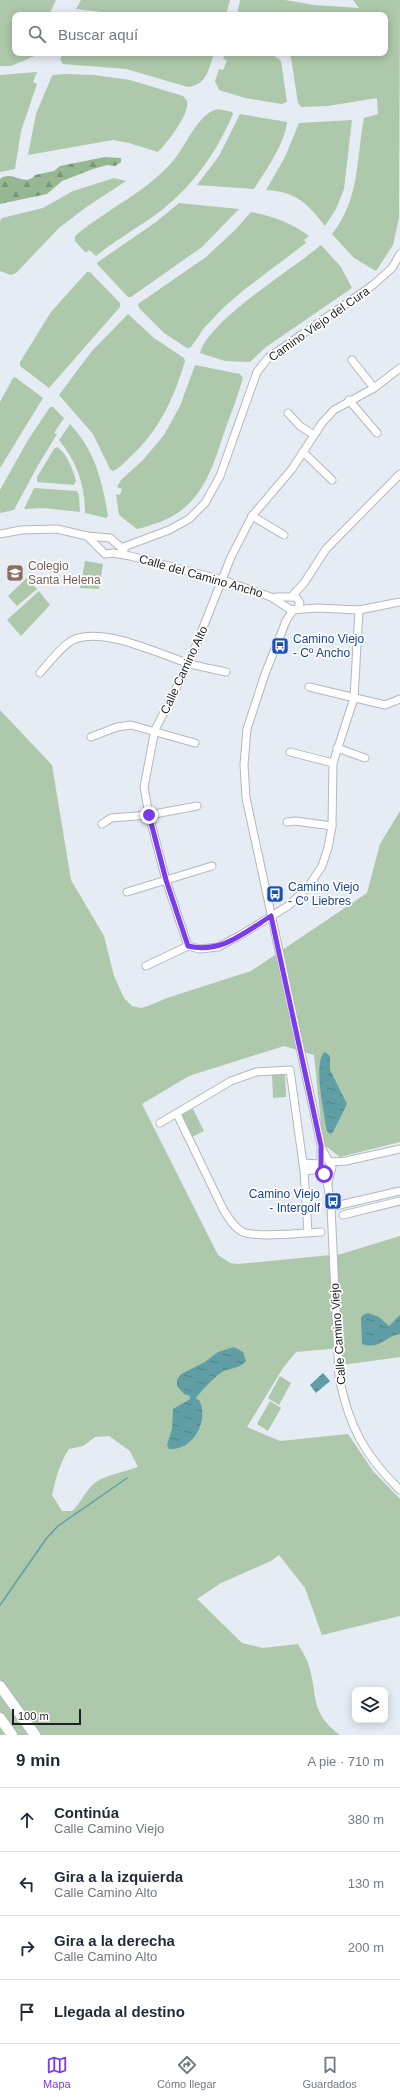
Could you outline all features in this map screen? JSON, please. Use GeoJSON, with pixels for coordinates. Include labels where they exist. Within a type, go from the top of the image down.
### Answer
{"type":"FeatureCollection","features":[{"type":"Feature","properties":{"kind":"highway"},"geometry":{"type":"LineString","coordinates":[[0,1686],[32,1731],[38,1735]]}},
{"type":"Feature","properties":{"kind":"highway"},"geometry":{"type":"LineString","coordinates":[[0,1718],[12,1735]]}},
{"type":"Feature","properties":{"kind":"highway"},"geometry":{"type":"LineString","coordinates":[[0,1727],[4,1735]]}},
{"type":"Feature","properties":{"kind":"street","name":"Camino Viejo del Cura"},"geometry":{"type":"LineString","coordinates":[[119,546],[136,544],[148,537],[169,530],[189,519],[205,502],[220,476],[254,376],[268,358],[373,285],[392,268],[400,254]]}},
{"type":"Feature","properties":{"kind":"street"},"geometry":{"type":"LineString","coordinates":[[352,360],[374,388]]}},
{"type":"Feature","properties":{"kind":"street","name":"Calle Camino Alto"},"geometry":{"type":"LineString","coordinates":[[188,946],[166,880],[149,815],[144,787],[155,730],[189,663],[231,557],[252,516],[292,469],[314,435],[334,410],[349,400],[374,388],[400,368]]}},
{"type":"Feature","properties":{"kind":"street"},"geometry":{"type":"LineString","coordinates":[[349,400],[377,433]]}},
{"type":"Feature","properties":{"kind":"street"},"geometry":{"type":"LineString","coordinates":[[288,413],[300,426],[314,435]]}},
{"type":"Feature","properties":{"kind":"street"},"geometry":{"type":"LineString","coordinates":[[303,452],[332,480]]}},
{"type":"Feature","properties":{"kind":"street"},"geometry":{"type":"LineString","coordinates":[[291,608],[286,602],[304,583],[326,549],[400,474]]}},
{"type":"Feature","properties":{"kind":"street"},"geometry":{"type":"LineString","coordinates":[[252,516],[284,535]]}},
{"type":"Feature","properties":{"kind":"street"},"geometry":{"type":"LineString","coordinates":[[0,534],[21,530],[51,529],[104,539],[110,538],[119,546],[112,553],[105,554],[87,536]]}},
{"type":"Feature","properties":{"kind":"street"},"geometry":{"type":"LineString","coordinates":[[100,548],[100,543],[104,539]]}},
{"type":"Feature","properties":{"kind":"street"},"geometry":{"type":"LineString","coordinates":[[133,557],[136,544]]}},
{"type":"Feature","properties":{"kind":"street","name":"Calle del Camino Ancho"},"geometry":{"type":"LineString","coordinates":[[119,546],[133,557]]}},
{"type":"Feature","properties":{"kind":"street","name":"Calle del Camino Ancho"},"geometry":{"type":"LineString","coordinates":[[112,553],[223,580],[272,597],[291,608]]}},
{"type":"Feature","properties":{"kind":"street"},"geometry":{"type":"LineString","coordinates":[[291,608],[299,600],[304,583]]}},
{"type":"Feature","properties":{"kind":"street","name":"Calle del Camino Ancho"},"geometry":{"type":"LineString","coordinates":[[272,597],[296,597],[299,600]]}},
{"type":"Feature","properties":{"kind":"street"},"geometry":{"type":"LineString","coordinates":[[299,600],[317,608]]}},
{"type":"Feature","properties":{"kind":"street"},"geometry":{"type":"LineString","coordinates":[[291,608],[359,610],[400,602]]}},
{"type":"Feature","properties":{"kind":"street","name":"Calle Camino Viejo"},"geometry":{"type":"LineString","coordinates":[[291,608],[265,674],[247,729],[244,765],[246,798],[321,1146],[321,1166],[328,1186],[331,1207],[339,1377],[344,1400],[351,1423],[364,1447],[379,1470],[400,1490]]}},
{"type":"Feature","properties":{"kind":"street"},"geometry":{"type":"LineString","coordinates":[[146,966],[188,946],[200,949],[218,947],[288,906],[311,882],[322,866],[332,826],[333,762],[354,698],[359,610]]}},
{"type":"Feature","properties":{"kind":"street"},"geometry":{"type":"LineString","coordinates":[[40,673],[57,653],[77,638],[85,637],[108,637],[189,663],[226,672]]}},
{"type":"Feature","properties":{"kind":"street"},"geometry":{"type":"LineString","coordinates":[[309,687],[385,704],[400,699]]}},
{"type":"Feature","properties":{"kind":"street"},"geometry":{"type":"LineString","coordinates":[[91,737],[117,727],[132,725],[155,730],[175,738],[195,743]]}},
{"type":"Feature","properties":{"kind":"street"},"geometry":{"type":"LineString","coordinates":[[338,748],[364,758]]}},
{"type":"Feature","properties":{"kind":"street"},"geometry":{"type":"LineString","coordinates":[[290,752],[333,762]]}},
{"type":"Feature","properties":{"kind":"street"},"geometry":{"type":"LineString","coordinates":[[102,824],[111,818],[149,815],[197,806]]}},
{"type":"Feature","properties":{"kind":"street"},"geometry":{"type":"LineString","coordinates":[[287,822],[295,821],[332,826]]}},
{"type":"Feature","properties":{"kind":"street"},"geometry":{"type":"LineString","coordinates":[[126,892],[212,866]]}},
{"type":"Feature","properties":{"kind":"street"},"geometry":{"type":"LineString","coordinates":[[160,1123],[231,1081],[256,1072],[290,1070],[303,1163],[308,1232]]}},
{"type":"Feature","properties":{"kind":"street"},"geometry":{"type":"LineString","coordinates":[[176,1114],[223,1210],[232,1223],[243,1232],[256,1234],[321,1232]]}},
{"type":"Feature","properties":{"kind":"street","name":"Calle Camino Viejo"},"geometry":{"type":"LineString","coordinates":[[321,1146],[330,1165],[328,1186]]}},
{"type":"Feature","properties":{"kind":"street"},"geometry":{"type":"LineString","coordinates":[[304,1172],[321,1166],[400,1149]]}},
{"type":"Feature","properties":{"kind":"street"},"geometry":{"type":"LineString","coordinates":[[303,1163],[321,1166],[327,1172],[330,1165]]}},
{"type":"Feature","properties":{"kind":"street"},"geometry":{"type":"LineString","coordinates":[[331,1207],[400,1191]]}},
{"type":"Feature","properties":{"kind":"street"},"geometry":{"type":"LineString","coordinates":[[343,1215],[400,1201]]}},
{"type":"Feature","properties":{"kind":"green space"},"geometry":{"type":"Polygon","coordinates":[[[0,0],[56,0],[50,12],[12,12],[12,56],[34,56],[11,66],[0,66],[0,0]]]}},
{"type":"Feature","properties":{"kind":"green space"},"geometry":{"type":"Polygon","coordinates":[[[81,0],[230,0],[227,12],[102,12],[76,9],[81,0]]]}},
{"type":"Feature","properties":{"kind":"green space"},"geometry":{"type":"Polygon","coordinates":[[[240,0],[285,0],[314,5],[359,8],[353,0],[400,0],[399,218],[393,245],[376,271],[354,258],[332,234],[348,207],[356,179],[364,118],[378,114],[377,98],[328,106],[301,107],[298,103],[290,56],[388,56],[388,12],[238,12],[240,0]]]}},
{"type":"Feature","properties":{"kind":"green space"},"geometry":{"type":"Polygon","coordinates":[[[62,56],[213,56],[209,70],[203,79],[194,86],[188,87],[126,69],[63,64],[60,59],[62,56]]]}},
{"type":"Feature","properties":{"kind":"green space"},"geometry":{"type":"Polygon","coordinates":[[[224,56],[277,57],[281,61],[287,102],[282,104],[245,98],[219,90],[215,81],[219,69],[223,70],[227,60],[223,59],[224,56]]]}},
{"type":"Feature","properties":{"kind":"green space"},"geometry":{"type":"Polygon","coordinates":[[[37,72],[33,82],[37,84],[21,131],[15,169],[0,172],[0,75],[37,72]]]}},
{"type":"Feature","properties":{"kind":"green space"},"geometry":{"type":"Polygon","coordinates":[[[53,75],[94,75],[130,80],[183,96],[187,101],[187,107],[182,120],[158,152],[129,143],[113,140],[28,155],[36,114],[51,78],[53,75]]]}},
{"type":"Feature","properties":{"kind":"green space"},"geometry":{"type":"Polygon","coordinates":[[[218,109],[232,112],[233,114],[219,143],[210,157],[201,170],[179,195],[154,216],[117,240],[96,256],[89,250],[86,253],[75,241],[75,236],[87,226],[138,192],[162,172],[178,155],[193,130],[205,116],[211,111],[218,109]]]}},
{"type":"Feature","properties":{"kind":"green space"},"geometry":{"type":"Polygon","coordinates":[[[240,114],[287,122],[283,139],[269,166],[254,189],[197,185],[219,156],[240,114]]]}},
{"type":"Feature","properties":{"kind":"green space"},"geometry":{"type":"Polygon","coordinates":[[[352,120],[344,189],[336,209],[325,226],[307,205],[294,196],[277,191],[266,190],[285,157],[299,123],[352,120]]]}},
{"type":"Feature","properties":{"kind":"green space"},"geometry":{"type":"Polygon","coordinates":[[[105,157],[121,158],[121,162],[115,166],[107,165],[62,181],[47,194],[0,204],[0,179],[5,176],[27,180],[35,175],[54,171],[60,166],[105,157]]]}},
{"type":"Feature","properties":{"kind":"green space"},"geometry":{"type":"Polygon","coordinates":[[[114,178],[126,181],[85,208],[59,228],[16,273],[11,275],[0,271],[0,221],[2,218],[43,208],[73,191],[114,178]]]}},
{"type":"Feature","properties":{"kind":"green space"},"geometry":{"type":"Polygon","coordinates":[[[179,203],[239,209],[202,247],[131,297],[128,297],[97,264],[98,262],[156,222],[179,203]]]}},
{"type":"Feature","properties":{"kind":"green space"},"geometry":{"type":"Polygon","coordinates":[[[251,212],[274,218],[295,227],[309,236],[304,240],[306,243],[245,289],[224,307],[204,328],[191,347],[187,348],[164,333],[139,308],[138,304],[206,257],[235,230],[251,212]]]}},
{"type":"Feature","properties":{"kind":"green space"},"geometry":{"type":"Polygon","coordinates":[[[321,245],[341,267],[352,288],[266,347],[250,362],[225,361],[200,353],[207,340],[219,325],[235,310],[321,245]]]}},
{"type":"Feature","properties":{"kind":"green space"},"geometry":{"type":"Polygon","coordinates":[[[87,272],[90,272],[120,303],[120,307],[49,388],[20,366],[20,362],[51,312],[87,272]]]}},
{"type":"Feature","properties":{"kind":"green space"},"geometry":{"type":"Polygon","coordinates":[[[128,314],[154,338],[184,358],[185,361],[176,388],[157,425],[140,447],[122,465],[113,471],[110,469],[93,434],[59,395],[92,351],[128,314]]]}},
{"type":"Feature","properties":{"kind":"green space"},"geometry":{"type":"Polygon","coordinates":[[[195,365],[240,374],[243,378],[237,398],[210,472],[196,496],[174,515],[160,522],[137,529],[119,515],[116,494],[120,495],[122,489],[117,487],[121,480],[143,460],[164,435],[180,406],[195,365]]]}},
{"type":"Feature","properties":{"kind":"green space"},"geometry":{"type":"Polygon","coordinates":[[[15,377],[43,398],[0,468],[0,402],[13,378],[15,377]]]}},
{"type":"Feature","properties":{"kind":"green space"},"geometry":{"type":"Polygon","coordinates":[[[50,407],[53,407],[64,418],[54,433],[57,434],[14,510],[0,513],[0,490],[28,440],[50,407]]]}},
{"type":"Feature","properties":{"kind":"green space"},"geometry":{"type":"Polygon","coordinates":[[[70,424],[86,445],[96,467],[106,503],[108,516],[106,518],[85,513],[82,483],[79,474],[71,457],[59,440],[70,424]]]}},
{"type":"Feature","properties":{"kind":"green space"},"geometry":{"type":"Polygon","coordinates":[[[57,447],[67,457],[76,481],[74,485],[37,482],[37,477],[54,449],[57,447]]]}},
{"type":"Feature","properties":{"kind":"green space"},"geometry":{"type":"Polygon","coordinates":[[[34,488],[77,491],[79,495],[80,512],[44,508],[24,509],[34,488]]]}},
{"type":"Feature","properties":{"kind":"green space"},"geometry":{"type":"Polygon","coordinates":[[[85,561],[103,564],[99,589],[80,588],[85,561]]]}},
{"type":"Feature","properties":{"kind":"green space"},"geometry":{"type":"Polygon","coordinates":[[[27,578],[37,589],[17,606],[8,596],[27,578]]]}},
{"type":"Feature","properties":{"kind":"green space"},"geometry":{"type":"Polygon","coordinates":[[[39,591],[50,605],[21,636],[7,620],[39,591]]]}},
{"type":"Feature","properties":{"kind":"green space"},"geometry":{"type":"Polygon","coordinates":[[[0,710],[52,765],[71,880],[104,936],[114,976],[124,998],[132,1006],[141,1008],[148,1006],[167,998],[251,971],[367,893],[380,844],[400,811],[400,1142],[340,1157],[323,1144],[314,1055],[284,1046],[189,1076],[142,1104],[218,1255],[230,1263],[238,1264],[341,1254],[400,1236],[400,1357],[342,1365],[341,1348],[296,1352],[283,1368],[247,1427],[280,1441],[348,1434],[373,1471],[400,1499],[400,1616],[322,1635],[305,1588],[279,1555],[271,1561],[221,1583],[197,1599],[242,1643],[263,1648],[298,1644],[309,1666],[319,1712],[330,1727],[340,1735],[0,1735],[0,710]],[[109,1436],[95,1437],[83,1446],[69,1449],[60,1466],[52,1495],[62,1511],[72,1511],[79,1504],[89,1488],[96,1482],[138,1467],[130,1451],[109,1436]]]}},
{"type":"Feature","properties":{"kind":"green space"},"geometry":{"type":"Polygon","coordinates":[[[285,1073],[286,1097],[273,1098],[272,1074],[285,1073]]]}},
{"type":"Feature","properties":{"kind":"green space"},"geometry":{"type":"Polygon","coordinates":[[[193,1109],[204,1131],[192,1137],[181,1114],[193,1109]]]}},
{"type":"Feature","properties":{"kind":"green space"},"geometry":{"type":"Polygon","coordinates":[[[280,1376],[291,1383],[279,1405],[268,1398],[280,1376]]]}},
{"type":"Feature","properties":{"kind":"green space"},"geometry":{"type":"Polygon","coordinates":[[[270,1401],[281,1408],[268,1431],[257,1424],[270,1401]]]}},
{"type":"Feature","properties":{"kind":"water"},"geometry":{"type":"Polygon","coordinates":[[[325,1052],[330,1056],[330,1070],[347,1104],[333,1132],[330,1134],[327,1131],[319,1077],[321,1057],[325,1052]]]}},
{"type":"Feature","properties":{"kind":"water"},"geometry":{"type":"Polygon","coordinates":[[[368,1313],[379,1317],[389,1326],[400,1315],[400,1334],[378,1344],[362,1344],[361,1318],[363,1315],[368,1313]]]}},
{"type":"Feature","properties":{"kind":"water"},"geometry":{"type":"Polygon","coordinates":[[[234,1347],[243,1352],[246,1361],[240,1366],[226,1370],[219,1374],[202,1391],[196,1399],[199,1400],[202,1408],[201,1425],[197,1433],[192,1440],[185,1445],[178,1448],[169,1449],[167,1445],[172,1429],[173,1409],[190,1399],[190,1396],[184,1394],[177,1386],[177,1380],[181,1374],[205,1362],[218,1352],[234,1347]]]}},
{"type":"Feature","properties":{"kind":"water"},"geometry":{"type":"Polygon","coordinates":[[[323,1373],[330,1381],[316,1393],[310,1385],[323,1373]]]}},
{"type":"Feature","properties":{"kind":"waterway"},"geometry":{"type":"LineString","coordinates":[[0,1605],[46,1539],[58,1526],[127,1478]]}},
{"type":"Feature","properties":{"kind":"place","name":"Colegio Santa Helena"},"geometry":{"type":"Point","coordinates":[15,573]}},
{"type":"Feature","properties":{"kind":"place","name":"Camino Viejo - Cº Ancho"},"geometry":{"type":"Point","coordinates":[280,646]}},
{"type":"Feature","properties":{"kind":"place","name":"Camino Viejo - Cº Liebres"},"geometry":{"type":"Point","coordinates":[275,894]}},
{"type":"Feature","properties":{"kind":"place","name":"Camino Viejo - Intergolf"},"geometry":{"type":"Point","coordinates":[333,1201]}},
{"type":"Feature","properties":{"kind":"route"},"geometry":{"type":"LineString","coordinates":[[149,815],[166,880],[188,946],[200,949],[218,947],[271,916],[321,1146],[321,1167],[324,1174]]}}]}
